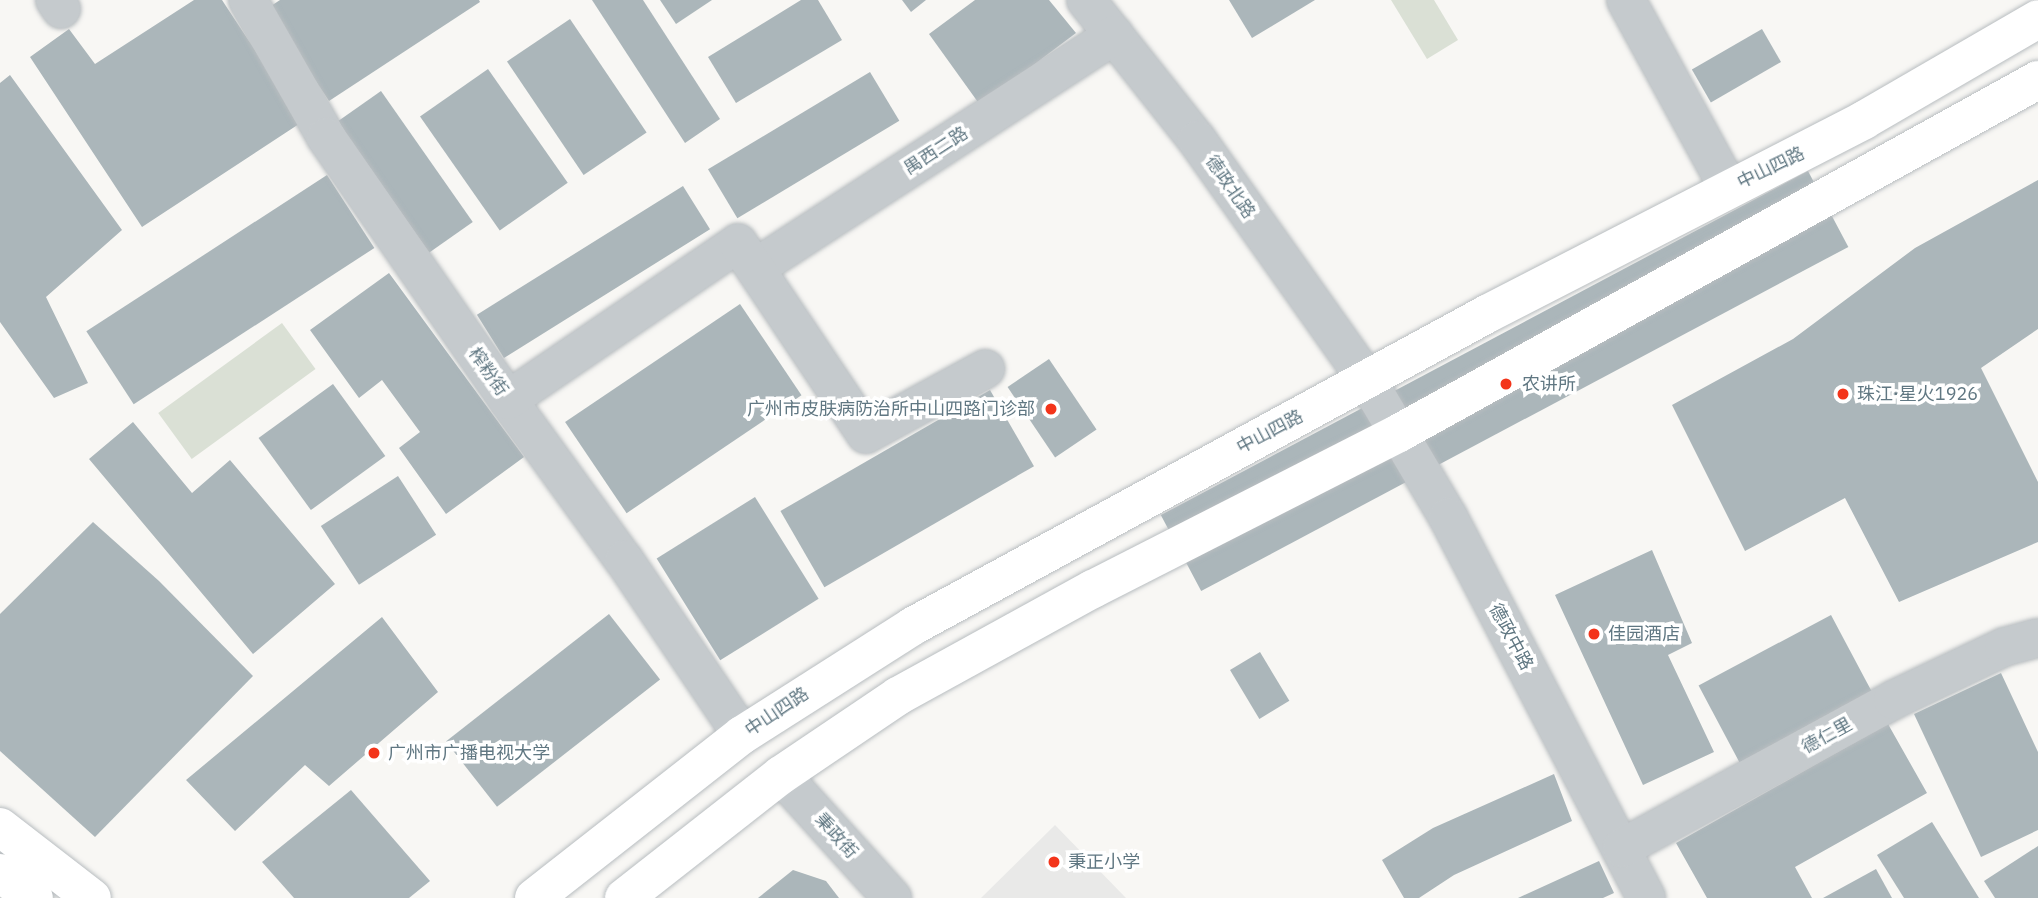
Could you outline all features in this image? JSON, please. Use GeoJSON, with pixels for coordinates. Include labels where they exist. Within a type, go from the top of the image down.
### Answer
{"type":"FeatureCollection","features":[{"type":"Feature","properties":{"kind":"main road","name":"中山四路"},"geometry":{"type":"LineString","coordinates":[[534,898],[742,735],[913,626],[1367,380],[1864,120],[2038,19]]}},
{"type":"Feature","properties":{"kind":"main road"},"geometry":{"type":"LineString","coordinates":[[624,898],[781,775],[898,696],[1399,433],[2038,80]]}},
{"type":"Feature","properties":{"kind":"main road"},"geometry":{"type":"LineString","coordinates":[[0,827],[92,898]]}},
{"type":"Feature","properties":{"kind":"main road"},"geometry":{"type":"LineString","coordinates":[[0,873],[34,898]]}},
{"type":"Feature","properties":{"kind":"street","name":"榨粉街"},"geometry":{"type":"LineString","coordinates":[[248,0],[326,137],[508,400],[624,560],[742,735]]}},
{"type":"Feature","properties":{"kind":"street","name":"德政北路"},"geometry":{"type":"LineString","coordinates":[[1086,0],[1197,140],[1367,380]]}},
{"type":"Feature","properties":{"kind":"street"},"geometry":{"type":"LineString","coordinates":[[1626,0],[1729,189]]}},
{"type":"Feature","properties":{"kind":"street","name":"禺西二路"},"geometry":{"type":"LineString","coordinates":[[757,267],[1114,35]]}},
{"type":"Feature","properties":{"kind":"street"},"geometry":{"type":"LineString","coordinates":[[508,400],[738,243],[757,267],[866,434],[985,369]]}},
{"type":"Feature","properties":{"kind":"street","name":"德政中路"},"geometry":{"type":"LineString","coordinates":[[1367,380],[1448,517],[1646,898]]}},
{"type":"Feature","properties":{"kind":"street","name":"德仁里"},"geometry":{"type":"LineString","coordinates":[[1622,848],[1893,701],[2004,648],[2038,638]]}},
{"type":"Feature","properties":{"kind":"street","name":"秉政街"},"geometry":{"type":"LineString","coordinates":[[781,775],[892,898]]}},
{"type":"Feature","properties":{"kind":"shaded area"},"geometry":{"type":"Polygon","coordinates":[[[1391,0],[1434,0],[1458,40],[1427,59],[1391,0]]]}},
{"type":"Feature","properties":{"kind":"shaded area"},"geometry":{"type":"Polygon","coordinates":[[[282,323],[316,369],[192,459],[158,413],[282,323]]]}},
{"type":"Feature","properties":{"kind":"shaded area","name":"秉正小学"},"geometry":{"type":"Polygon","coordinates":[[[1055,825],[1126,898],[981,898],[1055,825]]]}},
{"type":"Feature","properties":{"kind":"building"},"geometry":{"type":"Polygon","coordinates":[[[194,0],[222,0],[302,122],[142,227],[30,57],[69,29],[95,64],[194,0]]]}},
{"type":"Feature","properties":{"kind":"building"},"geometry":{"type":"Polygon","coordinates":[[[280,0],[480,2],[329,101],[268,8],[280,0]]]}},
{"type":"Feature","properties":{"kind":"building"},"geometry":{"type":"Polygon","coordinates":[[[592,0],[643,0],[720,119],[685,143],[592,0]]]}},
{"type":"Feature","properties":{"kind":"building"},"geometry":{"type":"Polygon","coordinates":[[[660,0],[712,0],[676,24],[660,0]]]}},
{"type":"Feature","properties":{"kind":"building"},"geometry":{"type":"Polygon","coordinates":[[[801,0],[818,0],[842,40],[736,103],[708,57],[801,0]]]}},
{"type":"Feature","properties":{"kind":"building"},"geometry":{"type":"Polygon","coordinates":[[[902,0],[926,0],[911,12],[902,0]]]}},
{"type":"Feature","properties":{"kind":"building"},"geometry":{"type":"Polygon","coordinates":[[[975,0],[1049,0],[1076,33],[980,105],[929,34],[975,0]]]}},
{"type":"Feature","properties":{"kind":"building"},"geometry":{"type":"Polygon","coordinates":[[[1229,0],[1315,0],[1252,38],[1229,0]]]}},
{"type":"Feature","properties":{"kind":"building"},"geometry":{"type":"Polygon","coordinates":[[[570,19],[647,133],[584,175],[507,61],[570,19]]]}},
{"type":"Feature","properties":{"kind":"building"},"geometry":{"type":"Polygon","coordinates":[[[1762,29],[1781,62],[1711,102],[1692,70],[1762,29]]]}},
{"type":"Feature","properties":{"kind":"building"},"geometry":{"type":"Polygon","coordinates":[[[488,69],[568,183],[500,230],[420,117],[488,69]]]}},
{"type":"Feature","properties":{"kind":"building"},"geometry":{"type":"Polygon","coordinates":[[[870,72],[899,121],[737,218],[708,169],[870,72]]]}},
{"type":"Feature","properties":{"kind":"building"},"geometry":{"type":"Polygon","coordinates":[[[10,75],[122,230],[46,297],[88,383],[54,398],[0,322],[0,83],[10,75]]]}},
{"type":"Feature","properties":{"kind":"building"},"geometry":{"type":"Polygon","coordinates":[[[381,91],[473,222],[429,252],[338,121],[381,91]]]}},
{"type":"Feature","properties":{"kind":"building","name":"农讲所"},"geometry":{"type":"Polygon","coordinates":[[[1808,171],[1848,247],[1201,591],[1161,515],[1808,171]]]}},
{"type":"Feature","properties":{"kind":"building"},"geometry":{"type":"Polygon","coordinates":[[[327,175],[374,248],[134,404],[86,331],[327,175]]]}},
{"type":"Feature","properties":{"kind":"building","name":"珠江·星火1926"},"geometry":{"type":"Polygon","coordinates":[[[2038,180],[2038,329],[1981,368],[2038,482],[2038,542],[1899,602],[1845,498],[1745,551],[1672,405],[1793,339],[1915,248],[2038,180]]]}},
{"type":"Feature","properties":{"kind":"building"},"geometry":{"type":"Polygon","coordinates":[[[683,186],[710,229],[504,358],[477,315],[683,186]]]}},
{"type":"Feature","properties":{"kind":"building"},"geometry":{"type":"Polygon","coordinates":[[[389,273],[524,457],[446,514],[399,448],[420,432],[382,380],[359,398],[310,330],[389,273]]]}},
{"type":"Feature","properties":{"kind":"building"},"geometry":{"type":"Polygon","coordinates":[[[740,304],[802,395],[627,513],[565,422],[740,304]]]}},
{"type":"Feature","properties":{"kind":"building","name":"广州市皮肤病防治所中山四路门诊部"},"geometry":{"type":"Polygon","coordinates":[[[1049,359],[1097,429],[1055,457],[1008,387],[1049,359]]]}},
{"type":"Feature","properties":{"kind":"building"},"geometry":{"type":"Polygon","coordinates":[[[333,384],[385,456],[311,510],[259,438],[333,384]]]}},
{"type":"Feature","properties":{"kind":"building"},"geometry":{"type":"Polygon","coordinates":[[[990,390],[1034,466],[824,587],[780,511],[990,390]]]}},
{"type":"Feature","properties":{"kind":"building"},"geometry":{"type":"Polygon","coordinates":[[[133,422],[192,493],[230,460],[335,584],[253,654],[89,459],[133,422]]]}},
{"type":"Feature","properties":{"kind":"building"},"geometry":{"type":"Polygon","coordinates":[[[398,476],[436,535],[359,585],[321,526],[398,476]]]}},
{"type":"Feature","properties":{"kind":"building"},"geometry":{"type":"Polygon","coordinates":[[[755,497],[819,599],[720,660],[657,558],[755,497]]]}},
{"type":"Feature","properties":{"kind":"building"},"geometry":{"type":"Polygon","coordinates":[[[93,522],[159,581],[253,676],[95,837],[0,751],[0,614],[93,522]]]}},
{"type":"Feature","properties":{"kind":"building"},"geometry":{"type":"Polygon","coordinates":[[[1652,550],[1692,643],[1668,655],[1714,752],[1643,785],[1555,595],[1652,550]]]}},
{"type":"Feature","properties":{"kind":"building"},"geometry":{"type":"Polygon","coordinates":[[[609,614],[660,679],[497,807],[446,741],[609,614]]]}},
{"type":"Feature","properties":{"kind":"building"},"geometry":{"type":"Polygon","coordinates":[[[1831,615],[1872,692],[1739,762],[1699,685],[1831,615]]]}},
{"type":"Feature","properties":{"kind":"building"},"geometry":{"type":"Polygon","coordinates":[[[382,617],[438,692],[329,786],[305,765],[235,831],[186,780],[382,617]]]}},
{"type":"Feature","properties":{"kind":"building"},"geometry":{"type":"Polygon","coordinates":[[[1260,652],[1289,701],[1259,719],[1230,670],[1260,652]]]}},
{"type":"Feature","properties":{"kind":"building"},"geometry":{"type":"Polygon","coordinates":[[[2001,673],[2038,752],[2038,830],[1981,857],[1914,714],[2001,673]]]}},
{"type":"Feature","properties":{"kind":"building"},"geometry":{"type":"Polygon","coordinates":[[[1888,724],[1927,793],[1795,867],[1812,898],[1707,898],[1676,843],[1888,724]]]}},
{"type":"Feature","properties":{"kind":"building"},"geometry":{"type":"Polygon","coordinates":[[[1554,774],[1572,821],[1454,875],[1419,898],[1404,898],[1382,860],[1433,828],[1554,774]]]}},
{"type":"Feature","properties":{"kind":"building"},"geometry":{"type":"Polygon","coordinates":[[[351,790],[430,881],[409,898],[294,898],[262,862],[351,790]]]}},
{"type":"Feature","properties":{"kind":"building"},"geometry":{"type":"Polygon","coordinates":[[[1932,822],[1979,898],[1904,898],[1877,855],[1932,822]]]}},
{"type":"Feature","properties":{"kind":"building"},"geometry":{"type":"Polygon","coordinates":[[[2038,846],[2038,898],[1995,898],[1984,881],[2038,846]]]}},
{"type":"Feature","properties":{"kind":"building"},"geometry":{"type":"Polygon","coordinates":[[[1599,861],[1614,893],[1603,898],[1518,898],[1599,861]]]}},
{"type":"Feature","properties":{"kind":"building"},"geometry":{"type":"Polygon","coordinates":[[[1876,869],[1892,898],[1823,898],[1876,869]]]}},
{"type":"Feature","properties":{"kind":"building"},"geometry":{"type":"Polygon","coordinates":[[[793,870],[826,881],[839,898],[758,898],[793,870]]]}},
{"type":"Feature","properties":{"kind":"place","name":"农讲所"},"geometry":{"type":"Point","coordinates":[1506,384]}},
{"type":"Feature","properties":{"kind":"place","name":"珠江·星火1926"},"geometry":{"type":"Point","coordinates":[1843,394]}},
{"type":"Feature","properties":{"kind":"place","name":"广州市皮肤病防治所中山四路门诊部"},"geometry":{"type":"Point","coordinates":[1051,409]}},
{"type":"Feature","properties":{"kind":"place","name":"佳园酒店"},"geometry":{"type":"Point","coordinates":[1594,634]}},
{"type":"Feature","properties":{"kind":"place","name":"广州市广播电视大学"},"geometry":{"type":"Point","coordinates":[374,753]}},
{"type":"Feature","properties":{"kind":"place","name":"秉正小学"},"geometry":{"type":"Point","coordinates":[1054,862]}}]}
